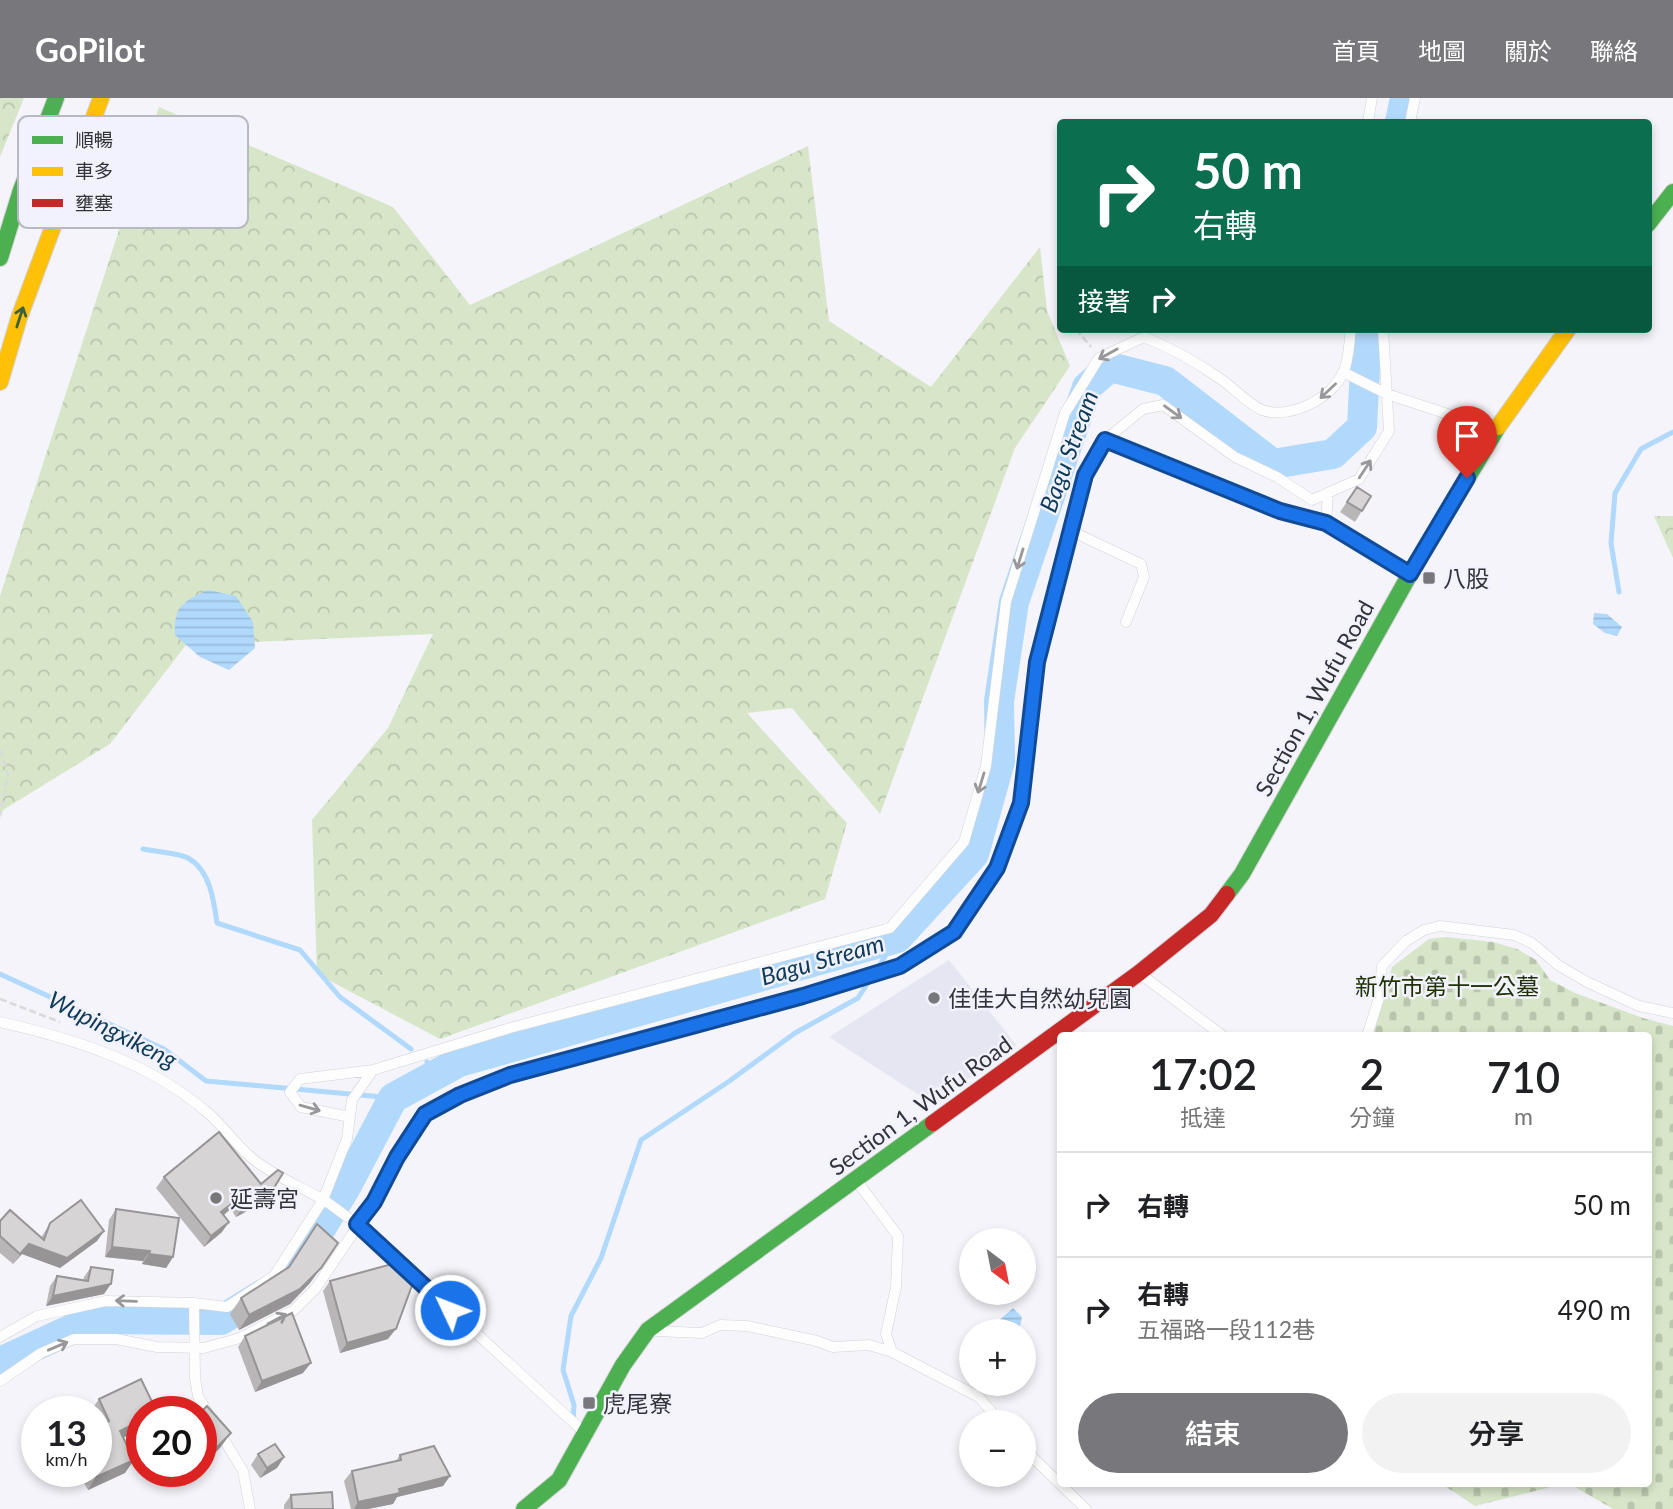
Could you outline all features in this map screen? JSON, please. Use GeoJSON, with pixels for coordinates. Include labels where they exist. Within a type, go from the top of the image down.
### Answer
{"type":"FeatureCollection","features":[{"type":"Feature","properties":{"kind":"main road"},"geometry":{"type":"LineString","coordinates":[[49,116],[56,98]]}},
{"type":"Feature","properties":{"kind":"main road"},"geometry":{"type":"LineString","coordinates":[[94,116],[101,98]]}},
{"type":"Feature","properties":{"kind":"main road"},"geometry":{"type":"LineString","coordinates":[[1652,219],[1673,192]]}},
{"type":"Feature","properties":{"kind":"main road"},"geometry":{"type":"LineString","coordinates":[[0,258],[18,201]]}},
{"type":"Feature","properties":{"kind":"main road"},"geometry":{"type":"LineString","coordinates":[[0,382],[19,318],[53,228]]}},
{"type":"Feature","properties":{"kind":"main road","name":"Section 1, Wufu Road"},"geometry":{"type":"LineString","coordinates":[[1058,1032],[1139,973],[1211,915],[1242,874],[1410,574],[1496,430],[1566,333]]}},
{"type":"Feature","properties":{"kind":"main road","name":"Section 1, Wufu Road"},"geometry":{"type":"LineString","coordinates":[[531,1507],[559,1480],[623,1365],[648,1330],[1057,1033]]}},
{"type":"Feature","properties":{"kind":"lane"},"geometry":{"type":"LineString","coordinates":[[1368,119],[1372,98]]}},
{"type":"Feature","properties":{"kind":"lane"},"geometry":{"type":"LineString","coordinates":[[1411,119],[1415,98]]}},
{"type":"Feature","properties":{"kind":"lane"},"geometry":{"type":"LineString","coordinates":[[350,1117],[301,1107],[290,1092],[300,1079],[373,1070],[510,1028],[890,928],[964,842],[986,766],[1006,602],[1065,413],[1099,358],[1144,337],[1182,353],[1262,410],[1285,412],[1314,404],[1337,382],[1343,372],[1350,333]]}},
{"type":"Feature","properties":{"kind":"lane"},"geometry":{"type":"LineString","coordinates":[[0,1381],[41,1353],[74,1339],[116,1339],[157,1347],[204,1348],[240,1338],[294,1310],[316,1288],[374,1202],[397,1157],[425,1114],[460,1095],[510,1075],[900,966],[954,932],[997,868],[1021,803],[1037,662],[1085,475],[1105,440],[1143,409],[1163,405],[1235,457],[1277,477],[1312,500],[1359,479],[1389,430],[1383,333]]}},
{"type":"Feature","properties":{"kind":"lane"},"geometry":{"type":"LineString","coordinates":[[1343,372],[1387,394],[1496,430]]}},
{"type":"Feature","properties":{"kind":"lane"},"geometry":{"type":"LineString","coordinates":[[1105,440],[1280,511],[1326,523],[1410,574]]}},
{"type":"Feature","properties":{"kind":"lane"},"geometry":{"type":"LineString","coordinates":[[1326,523],[1328,493]]}},
{"type":"Feature","properties":{"kind":"lane"},"geometry":{"type":"LineString","coordinates":[[1071,531],[1141,565],[1144,577],[1126,622]]}},
{"type":"Feature","properties":{"kind":"lane"},"geometry":{"type":"LineString","coordinates":[[1368,1032],[1379,998],[1382,966],[1406,941],[1424,930],[1440,926],[1514,935],[1532,943],[1558,965],[1587,982],[1639,1006],[1673,1013]]}},
{"type":"Feature","properties":{"kind":"lane"},"geometry":{"type":"LineString","coordinates":[[1139,973],[1218,1032]]}},
{"type":"Feature","properties":{"kind":"lane"},"geometry":{"type":"LineString","coordinates":[[0,1022],[125,1059],[167,1084],[209,1114],[254,1159],[323,1200],[357,1224],[587,1434]]}},
{"type":"Feature","properties":{"kind":"lane"},"geometry":{"type":"LineString","coordinates":[[0,1337],[37,1316],[106,1301],[194,1303],[227,1307],[274,1276],[323,1200],[347,1139],[352,1100],[373,1070]]}},
{"type":"Feature","properties":{"kind":"lane"},"geometry":{"type":"LineString","coordinates":[[856,1179],[898,1236],[896,1287],[886,1334],[892,1352]]}},
{"type":"Feature","properties":{"kind":"lane"},"geometry":{"type":"LineString","coordinates":[[194,1303],[195,1378],[198,1396],[243,1471],[250,1509]]}},
{"type":"Feature","properties":{"kind":"lane"},"geometry":{"type":"LineString","coordinates":[[648,1330],[702,1333],[720,1325],[747,1326],[833,1347],[869,1345],[892,1352],[979,1397],[990,1410]]}},
{"type":"Feature","properties":{"kind":"lane"},"geometry":{"type":"LineString","coordinates":[[1036,1463],[1057,1482]]}},
{"type":"Feature","properties":{"kind":"lane"},"geometry":{"type":"LineString","coordinates":[[1062,1487],[1086,1509]]}},
{"type":"Feature","properties":{"kind":"path"},"geometry":{"type":"LineString","coordinates":[[1079,333],[1099,358]]}},
{"type":"Feature","properties":{"kind":"path"},"geometry":{"type":"LineString","coordinates":[[0,750],[8,775],[0,815]]}},
{"type":"Feature","properties":{"kind":"shaded area","name":"佳佳大自然幼兒園"},"geometry":{"type":"Polygon","coordinates":[[[949,960],[1016,1045],[933,1104],[829,1037],[949,960]]]}},
{"type":"Feature","properties":{"kind":"green space"},"geometry":{"type":"Polygon","coordinates":[[[0,98],[24,98],[0,157],[0,98]]]}},
{"type":"Feature","properties":{"kind":"green space"},"geometry":{"type":"Polygon","coordinates":[[[159,107],[180,116],[156,116],[159,107]]]}},
{"type":"Feature","properties":{"kind":"green space"},"geometry":{"type":"Polygon","coordinates":[[[248,145],[393,207],[470,305],[808,146],[829,321],[931,387],[1040,247],[1047,311],[1070,366],[1015,448],[880,814],[792,708],[747,713],[847,823],[825,899],[440,1039],[317,974],[312,820],[388,728],[433,634],[186,645],[110,744],[3,810],[0,818],[0,596],[120,228],[248,228],[248,145]]]}},
{"type":"Feature","properties":{"kind":"green space"},"geometry":{"type":"Polygon","coordinates":[[[1654,516],[1673,516],[1673,558],[1654,516]]]}},
{"type":"Feature","properties":{"kind":"green space","name":"新竹市第十一公墓"},"geometry":{"type":"Polygon","coordinates":[[[1446,937],[1493,942],[1517,949],[1536,960],[1550,980],[1575,993],[1673,1026],[1673,1509],[1613,1509],[1575,1487],[1652,1487],[1652,1032],[1374,1032],[1392,967],[1429,939],[1446,937]]]}},
{"type":"Feature","properties":{"kind":"green space"},"geometry":{"type":"Polygon","coordinates":[[[1446,1487],[1551,1487],[1475,1506],[1446,1487]]]}},
{"type":"Feature","properties":{"kind":"water"},"geometry":{"type":"Polygon","coordinates":[[[208,590],[236,596],[253,622],[255,648],[229,670],[200,657],[175,635],[178,611],[187,601],[208,590]]]}},
{"type":"Feature","properties":{"kind":"water"},"geometry":{"type":"Polygon","coordinates":[[[1594,613],[1607,614],[1622,627],[1617,636],[1605,633],[1593,624],[1594,613]]]}},
{"type":"Feature","properties":{"kind":"water"},"geometry":{"type":"Polygon","coordinates":[[[1013,1308],[1022,1317],[1022,1319],[1001,1319],[1013,1308]]]}},
{"type":"Feature","properties":{"kind":"building"},"geometry":{"type":"Polygon","coordinates":[[[1357,487],[1371,496],[1362,511],[1347,502],[1357,487]]]}},
{"type":"Feature","properties":{"kind":"building","name":"延壽宮"},"geometry":{"type":"Polygon","coordinates":[[[219,1132],[261,1184],[278,1170],[283,1173],[272,1191],[243,1207],[239,1201],[244,1197],[242,1196],[221,1212],[229,1222],[211,1236],[164,1177],[219,1132]]]}},
{"type":"Feature","properties":{"kind":"building"},"geometry":{"type":"Polygon","coordinates":[[[81,1200],[104,1231],[67,1258],[29,1244],[20,1254],[0,1236],[0,1221],[10,1210],[44,1240],[50,1223],[81,1200]]]}},
{"type":"Feature","properties":{"kind":"building"},"geometry":{"type":"Polygon","coordinates":[[[116,1209],[179,1218],[173,1257],[149,1254],[150,1251],[112,1247],[116,1209]]]}},
{"type":"Feature","properties":{"kind":"building"},"geometry":{"type":"Polygon","coordinates":[[[317,1224],[338,1243],[321,1268],[300,1289],[249,1315],[241,1298],[289,1267],[317,1224]]]}},
{"type":"Feature","properties":{"kind":"building"},"geometry":{"type":"Polygon","coordinates":[[[399,1262],[408,1269],[414,1280],[396,1329],[347,1343],[330,1281],[399,1262]]]}},
{"type":"Feature","properties":{"kind":"building"},"geometry":{"type":"Polygon","coordinates":[[[91,1267],[113,1270],[111,1284],[53,1296],[57,1276],[88,1281],[91,1267]]]}},
{"type":"Feature","properties":{"kind":"building"},"geometry":{"type":"Polygon","coordinates":[[[292,1313],[311,1363],[262,1381],[245,1336],[292,1313]]]}},
{"type":"Feature","properties":{"kind":"building"},"geometry":{"type":"Polygon","coordinates":[[[141,1379],[149,1396],[126,1396],[126,1428],[120,1431],[126,1443],[126,1464],[112,1470],[112,1396],[105,1396],[141,1379]]]}},
{"type":"Feature","properties":{"kind":"building"},"geometry":{"type":"Polygon","coordinates":[[[217,1417],[231,1433],[217,1447],[217,1417]]]}},
{"type":"Feature","properties":{"kind":"building"},"geometry":{"type":"Polygon","coordinates":[[[275,1444],[284,1457],[267,1468],[258,1454],[275,1444]]]}},
{"type":"Feature","properties":{"kind":"building"},"geometry":{"type":"Polygon","coordinates":[[[434,1446],[450,1476],[399,1489],[400,1493],[358,1502],[352,1471],[401,1460],[400,1455],[434,1446]]]}},
{"type":"Feature","properties":{"kind":"building"},"geometry":{"type":"Polygon","coordinates":[[[332,1492],[333,1509],[292,1509],[291,1495],[332,1492]]]}},
{"type":"Feature","properties":{"kind":"waterway","name":"Bagu Stream"},"geometry":{"type":"LineString","coordinates":[[1401,119],[1405,98]]}},
{"type":"Feature","properties":{"kind":"waterway","name":"Bagu Stream"},"geometry":{"type":"LineString","coordinates":[[300,1263],[346,1187],[393,1098],[459,1062],[897,938],[974,854],[1000,761],[999,701],[1014,602],[1087,387],[1110,367],[1165,381],[1273,464],[1333,454],[1362,427],[1367,333]]}},
{"type":"Feature","properties":{"kind":"waterway"},"geometry":{"type":"LineString","coordinates":[[1619,592],[1611,543],[1615,493],[1641,449],[1673,432]]}},
{"type":"Feature","properties":{"kind":"waterway"},"geometry":{"type":"LineString","coordinates":[[143,849],[178,854],[195,863],[210,887],[217,923],[300,950],[340,997],[411,1049]]}},
{"type":"Feature","properties":{"kind":"waterway"},"geometry":{"type":"LineString","coordinates":[[573,1422],[574,1405],[563,1370],[571,1316],[601,1258],[641,1140],[795,1033],[858,998],[897,938]]}},
{"type":"Feature","properties":{"kind":"waterway","name":"Wupingxikeng"},"geometry":{"type":"LineString","coordinates":[[0,974],[164,1049],[206,1081],[393,1098]]}},
{"type":"Feature","properties":{"kind":"waterway"},"geometry":{"type":"LineString","coordinates":[[427,1062],[441,1072]]}},
{"type":"Feature","properties":{"kind":"waterway","name":"Bagu Stream"},"geometry":{"type":"LineString","coordinates":[[0,1362],[94,1319],[221,1320],[263,1294]]}},
{"type":"Feature","properties":{"kind":"traffic: fast"},"geometry":{"type":"LineString","coordinates":[[49,116],[56,98]]}},
{"type":"Feature","properties":{"kind":"traffic: fast"},"geometry":{"type":"LineString","coordinates":[[1652,219],[1673,192]]}},
{"type":"Feature","properties":{"kind":"traffic: fast"},"geometry":{"type":"LineString","coordinates":[[0,258],[18,200]]}},
{"type":"Feature","properties":{"kind":"traffic: fast"},"geometry":{"type":"LineString","coordinates":[[1227,894],[1242,874],[1410,574],[1498,427]]}},
{"type":"Feature","properties":{"kind":"traffic: fast"},"geometry":{"type":"LineString","coordinates":[[524,1509],[559,1480],[623,1365],[648,1330],[933,1123]]}},
{"type":"Feature","properties":{"kind":"traffic: slow"},"geometry":{"type":"LineString","coordinates":[[94,116],[101,98]]}},
{"type":"Feature","properties":{"kind":"traffic: slow"},"geometry":{"type":"LineString","coordinates":[[0,382],[19,318],[53,228]]}},
{"type":"Feature","properties":{"kind":"traffic: slow"},"geometry":{"type":"LineString","coordinates":[[1498,427],[1565,333]]}},
{"type":"Feature","properties":{"kind":"traffic: jam"},"geometry":{"type":"LineString","coordinates":[[1058,1032],[1139,973],[1211,915],[1227,894]]}},
{"type":"Feature","properties":{"kind":"traffic: jam"},"geometry":{"type":"LineString","coordinates":[[933,1123],[1057,1033]]}},
{"type":"Feature","properties":{"kind":"place","name":"八股"},"geometry":{"type":"Point","coordinates":[1429,578]}},
{"type":"Feature","properties":{"kind":"place","name":"佳佳大自然幼兒園"},"geometry":{"type":"Point","coordinates":[934,998]}},
{"type":"Feature","properties":{"kind":"place","name":"延壽宮"},"geometry":{"type":"Point","coordinates":[216,1198]}},
{"type":"Feature","properties":{"kind":"place","name":"虎尾寮"},"geometry":{"type":"Point","coordinates":[589,1403]}},
{"type":"Feature","properties":{"kind":"route"},"geometry":{"type":"LineString","coordinates":[[450,1310],[357,1224],[374,1202],[397,1157],[425,1114],[460,1095],[510,1075],[803,996],[900,966],[954,932],[997,868],[1021,803],[1037,662],[1085,475],[1105,440],[1280,511],[1326,523],[1410,574],[1467,478]]}}]}
